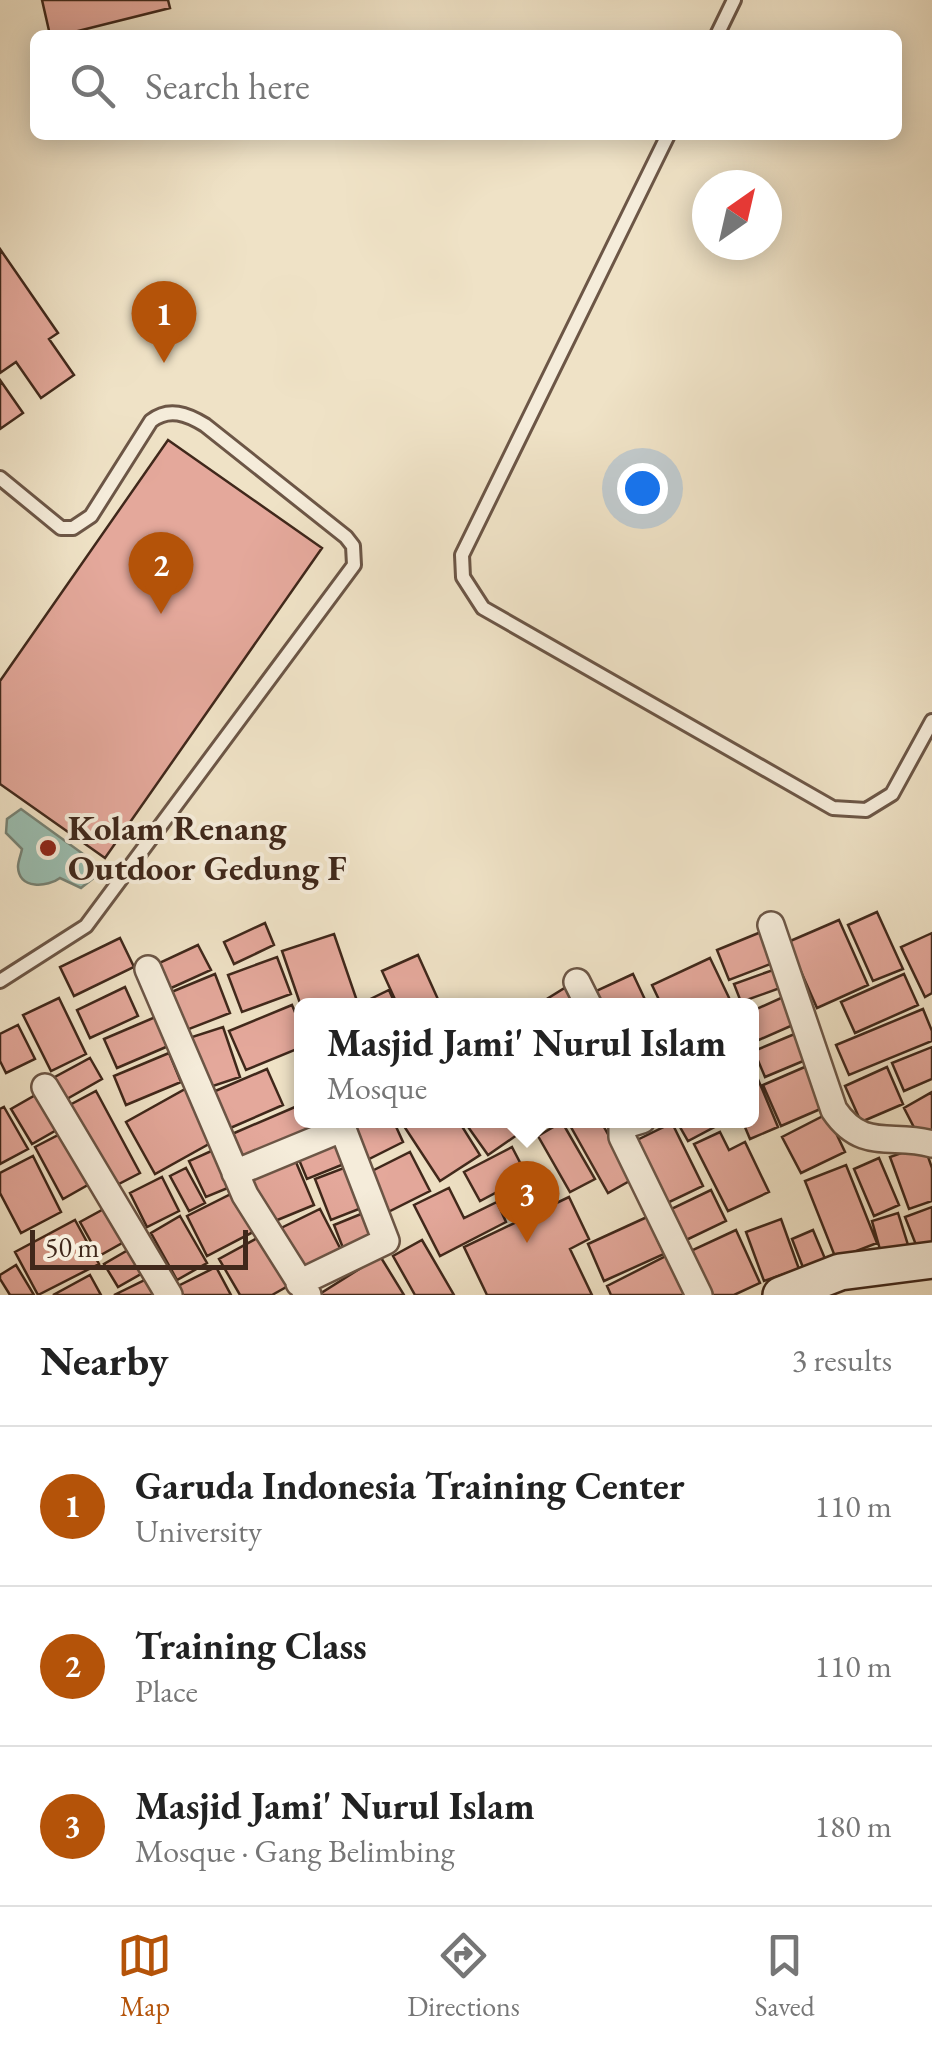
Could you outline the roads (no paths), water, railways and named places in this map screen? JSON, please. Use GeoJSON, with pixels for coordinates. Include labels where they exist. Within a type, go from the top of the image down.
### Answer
{"type":"FeatureCollection","features":[{"type":"Feature","properties":{"kind":"main road"},"geometry":{"type":"LineString","coordinates":[[781,1295],[845,1284],[932,1260]]}},
{"type":"Feature","properties":{"kind":"street"},"geometry":{"type":"LineString","coordinates":[[771,925],[841,1121],[872,1139],[932,1144]]}},
{"type":"Feature","properties":{"kind":"street"},"geometry":{"type":"LineString","coordinates":[[148,970],[235,1173],[303,1289],[386,1241],[344,1132],[339,1130],[235,1173]]}},
{"type":"Feature","properties":{"kind":"street"},"geometry":{"type":"LineString","coordinates":[[576,982],[585,998]]}},
{"type":"Feature","properties":{"kind":"street"},"geometry":{"type":"LineString","coordinates":[[44,1087],[169,1295]]}},
{"type":"Feature","properties":{"kind":"street"},"geometry":{"type":"LineString","coordinates":[[622,1128],[622,1137],[699,1295]]}},
{"type":"Feature","properties":{"kind":"lane"},"geometry":{"type":"LineString","coordinates":[[719,30],[734,0]]}},
{"type":"Feature","properties":{"kind":"lane"},"geometry":{"type":"LineString","coordinates":[[666,140],[462,555],[463,578],[483,608],[833,808],[866,810],[892,794],[932,721]]}},
{"type":"Feature","properties":{"kind":"lane"},"geometry":{"type":"LineString","coordinates":[[0,478],[61,528],[74,528],[92,516],[151,421],[159,415],[181,414],[204,426],[346,537],[356,558],[86,926],[0,981]]}},
{"type":"Feature","properties":{"kind":"water","name":"Kolam Renang Outdoor Gedung F"},"geometry":{"type":"Polygon","coordinates":[[[21,809],[97,864],[96,876],[81,888],[60,878],[42,885],[23,880],[18,867],[22,849],[6,833],[7,819],[21,809]]]}},
{"type":"Feature","properties":{"kind":"place","name":"Garuda Indonesia Training Center"},"geometry":{"type":"Point","coordinates":[164,363]}},
{"type":"Feature","properties":{"kind":"place","name":"Training Class"},"geometry":{"type":"Point","coordinates":[161,614]}},
{"type":"Feature","properties":{"kind":"place","name":"Kolam Renang Outdoor Gedung F"},"geometry":{"type":"Point","coordinates":[48,848]}},
{"type":"Feature","properties":{"kind":"place","name":"Masjid Jami' Nurul Islam"},"geometry":{"type":"Point","coordinates":[527,1243]}}]}
